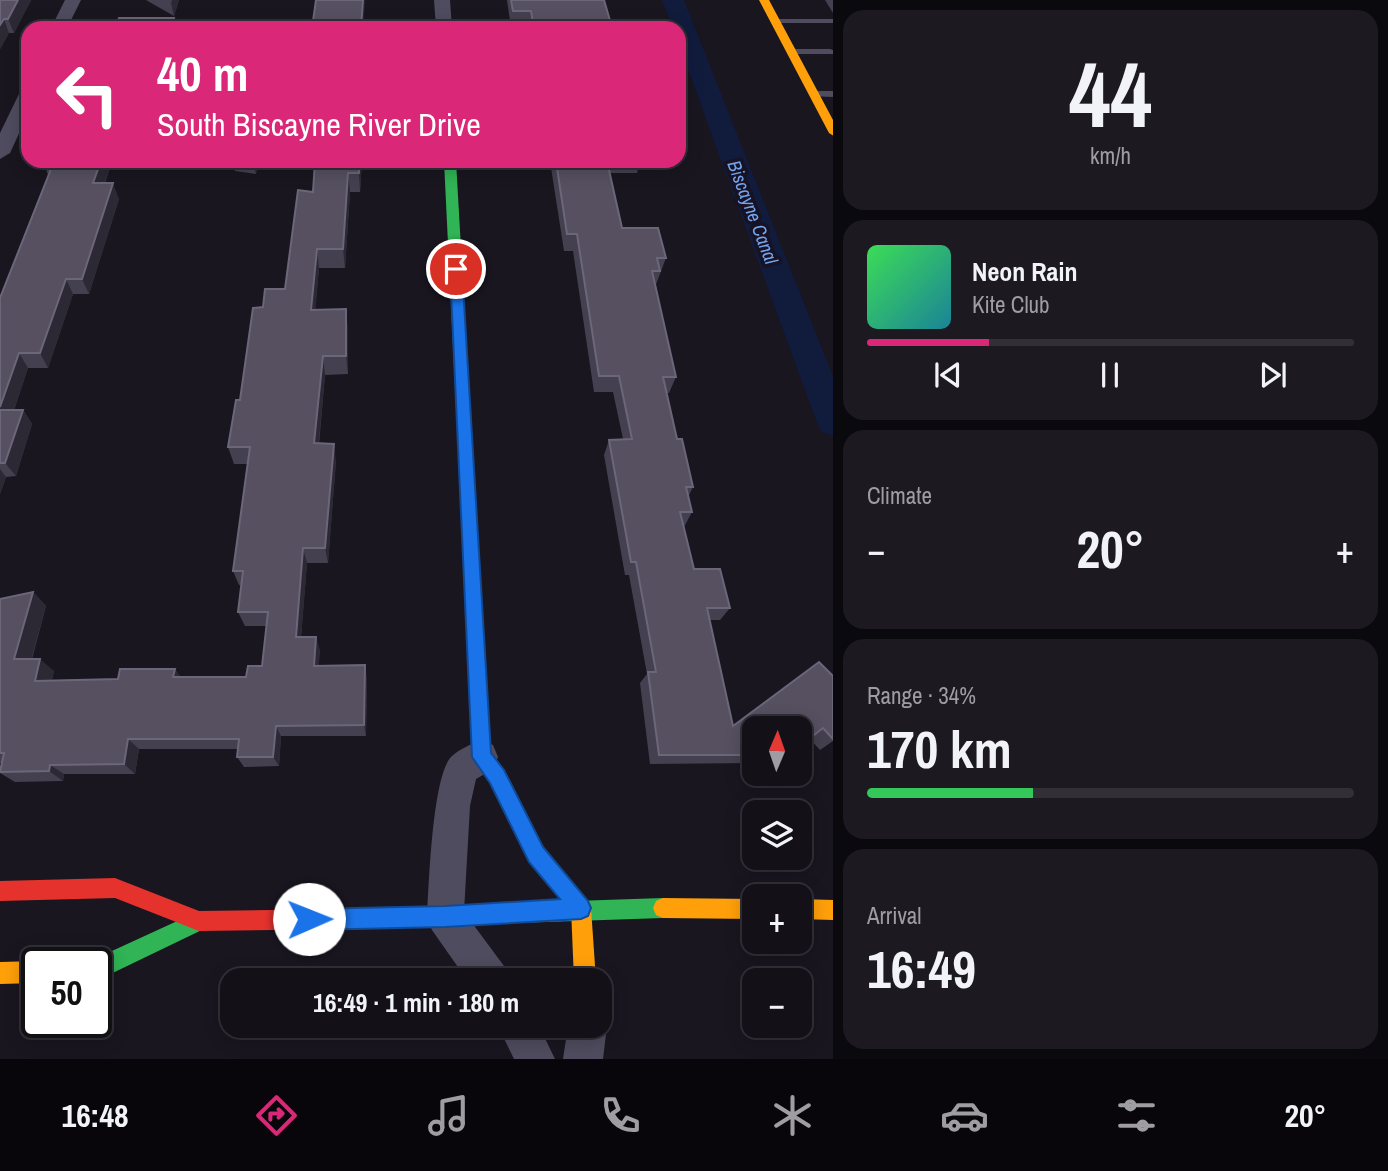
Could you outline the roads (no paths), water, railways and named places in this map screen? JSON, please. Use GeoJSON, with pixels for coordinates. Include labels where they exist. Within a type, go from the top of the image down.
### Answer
{"type":"FeatureCollection","features":[{"type":"Feature","properties":{"kind":"street"},"geometry":{"type":"LineString","coordinates":[[62,21],[72,0]]}},
{"type":"Feature","properties":{"kind":"street"},"geometry":{"type":"LineString","coordinates":[[442,0],[444,21]]}},
{"type":"Feature","properties":{"kind":"street"},"geometry":{"type":"LineString","coordinates":[[764,0],[833,133]]}},
{"type":"Feature","properties":{"kind":"street"},"geometry":{"type":"LineString","coordinates":[[0,153],[21,109]]}},
{"type":"Feature","properties":{"kind":"street"},"geometry":{"type":"LineString","coordinates":[[450,168],[481,757],[497,776],[536,855],[581,908],[584,968]]}},
{"type":"Feature","properties":{"kind":"street"},"geometry":{"type":"LineString","coordinates":[[481,757],[462,769],[453,806],[445,917],[481,968]]}},
{"type":"Feature","properties":{"kind":"street"},"geometry":{"type":"LineString","coordinates":[[0,891],[115,888],[199,921],[445,917],[581,908],[742,909]]}},
{"type":"Feature","properties":{"kind":"street"},"geometry":{"type":"LineString","coordinates":[[812,909],[833,909]]}},
{"type":"Feature","properties":{"kind":"street"},"geometry":{"type":"LineString","coordinates":[[112,962],[199,921]]}},
{"type":"Feature","properties":{"kind":"street"},"geometry":{"type":"LineString","coordinates":[[0,973],[21,972]]}},
{"type":"Feature","properties":{"kind":"street"},"geometry":{"type":"LineString","coordinates":[[524,1038],[535,1059]]}},
{"type":"Feature","properties":{"kind":"street"},"geometry":{"type":"LineString","coordinates":[[583,1059],[586,1038]]}},
{"type":"Feature","properties":{"kind":"lane"},"geometry":{"type":"LineString","coordinates":[[776,21],[833,21]]}},
{"type":"Feature","properties":{"kind":"lane"},"geometry":{"type":"LineString","coordinates":[[823,39],[832,54]]}},
{"type":"Feature","properties":{"kind":"lane"},"geometry":{"type":"LineString","coordinates":[[792,52],[832,54]]}},
{"type":"Feature","properties":{"kind":"lane"},"geometry":{"type":"LineString","coordinates":[[813,94],[833,94]]}},
{"type":"Feature","properties":{"kind":"waterway","name":"Biscayne Canal"},"geometry":{"type":"LineString","coordinates":[[673,0],[681,21]]}},
{"type":"Feature","properties":{"kind":"waterway","name":"Biscayne Canal"},"geometry":{"type":"LineString","coordinates":[[686,34],[833,420]]}}]}
